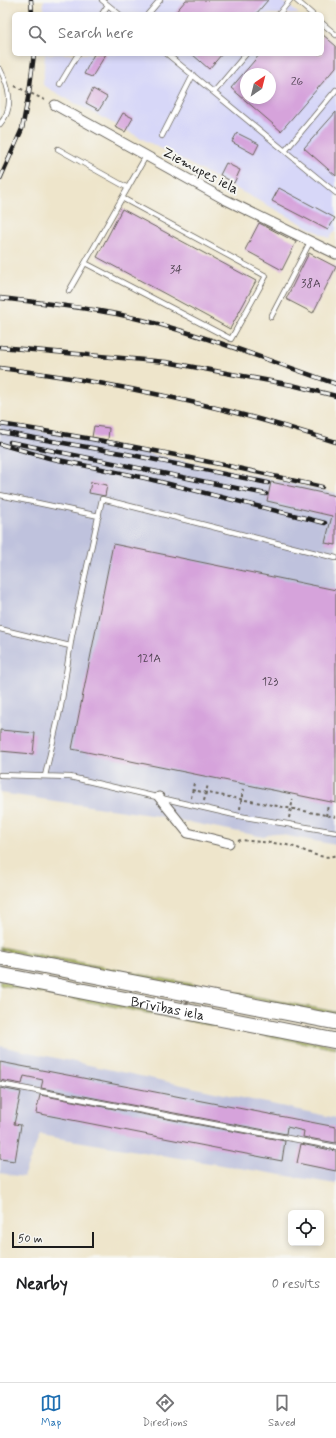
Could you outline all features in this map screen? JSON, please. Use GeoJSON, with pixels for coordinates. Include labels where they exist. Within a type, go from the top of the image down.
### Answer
{"type":"FeatureCollection","features":[{"type":"Feature","properties":{"kind":"highway","name":"Brīvības iela"},"geometry":{"type":"LineString","coordinates":[[0,957],[336,1022]]}},
{"type":"Feature","properties":{"kind":"highway","name":"Brīvības iela"},"geometry":{"type":"LineString","coordinates":[[0,975],[336,1041]]}},
{"type":"Feature","properties":{"kind":"street","name":"Ziemupes iela"},"geometry":{"type":"LineString","coordinates":[[55,105],[224,199],[336,254]]}},
{"type":"Feature","properties":{"kind":"street"},"geometry":{"type":"LineString","coordinates":[[159,797],[188,833],[229,843]]}},
{"type":"Feature","properties":{"kind":"lane"},"geometry":{"type":"LineString","coordinates":[[102,0],[117,12]]}},
{"type":"Feature","properties":{"kind":"lane"},"geometry":{"type":"LineString","coordinates":[[150,12],[160,0]]}},
{"type":"Feature","properties":{"kind":"lane"},"geometry":{"type":"LineString","coordinates":[[281,12],[290,0]]}},
{"type":"Feature","properties":{"kind":"lane"},"geometry":{"type":"LineString","coordinates":[[296,0],[310,12]]}},
{"type":"Feature","properties":{"kind":"lane"},"geometry":{"type":"LineString","coordinates":[[103,12],[108,5]]}},
{"type":"Feature","properties":{"kind":"lane"},"geometry":{"type":"LineString","coordinates":[[324,25],[336,35]]}},
{"type":"Feature","properties":{"kind":"lane"},"geometry":{"type":"LineString","coordinates":[[60,84],[77,56]]}},
{"type":"Feature","properties":{"kind":"lane"},"geometry":{"type":"LineString","coordinates":[[170,56],[336,193]]}},
{"type":"Feature","properties":{"kind":"lane"},"geometry":{"type":"LineString","coordinates":[[214,92],[244,56]]}},
{"type":"Feature","properties":{"kind":"lane"},"geometry":{"type":"LineString","coordinates":[[0,69],[6,81],[10,98],[5,117],[0,124]]}},
{"type":"Feature","properties":{"kind":"lane"},"geometry":{"type":"LineString","coordinates":[[162,136],[193,75]]}},
{"type":"Feature","properties":{"kind":"lane"},"geometry":{"type":"LineString","coordinates":[[285,151],[336,90]]}},
{"type":"Feature","properties":{"kind":"lane"},"geometry":{"type":"LineString","coordinates":[[58,150],[128,188]]}},
{"type":"Feature","properties":{"kind":"lane"},"geometry":{"type":"LineString","coordinates":[[68,291],[146,156]]}},
{"type":"Feature","properties":{"kind":"lane"},"geometry":{"type":"LineString","coordinates":[[85,263],[231,339],[266,276],[122,198]]}},
{"type":"Feature","properties":{"kind":"lane"},"geometry":{"type":"LineString","coordinates":[[271,317],[310,242]]}},
{"type":"Feature","properties":{"kind":"lane"},"geometry":{"type":"LineString","coordinates":[[0,495],[99,516]]}},
{"type":"Feature","properties":{"kind":"lane"},"geometry":{"type":"LineString","coordinates":[[45,776],[60,706],[70,646],[102,499],[336,558]]}},
{"type":"Feature","properties":{"kind":"lane"},"geometry":{"type":"LineString","coordinates":[[0,629],[70,646]]}},
{"type":"Feature","properties":{"kind":"lane"},"geometry":{"type":"LineString","coordinates":[[0,775],[70,777],[239,816],[336,832]]}},
{"type":"Feature","properties":{"kind":"lane"},"geometry":{"type":"LineString","coordinates":[[0,1084],[336,1147]]}},
{"type":"Feature","properties":{"kind":"path"},"geometry":{"type":"LineString","coordinates":[[6,81],[55,105]]}},
{"type":"Feature","properties":{"kind":"path"},"geometry":{"type":"LineString","coordinates":[[190,804],[194,783]]}},
{"type":"Feature","properties":{"kind":"path"},"geometry":{"type":"LineString","coordinates":[[203,807],[208,784]]}},
{"type":"Feature","properties":{"kind":"path"},"geometry":{"type":"LineString","coordinates":[[239,816],[243,789]]}},
{"type":"Feature","properties":{"kind":"path"},"geometry":{"type":"LineString","coordinates":[[192,790],[336,817]]}},
{"type":"Feature","properties":{"kind":"path"},"geometry":{"type":"LineString","coordinates":[[288,824],[293,799]]}},
{"type":"Feature","properties":{"kind":"path"},"geometry":{"type":"LineString","coordinates":[[326,816],[328,805]]}},
{"type":"Feature","properties":{"kind":"path"},"geometry":{"type":"LineString","coordinates":[[229,843],[241,840],[292,846],[316,856],[329,857],[336,855]]}},
{"type":"Feature","properties":{"kind":"shaded area"},"geometry":{"type":"Polygon","coordinates":[[[45,0],[281,0],[296,12],[45,12],[43,2],[45,0]]]}},
{"type":"Feature","properties":{"kind":"shaded area"},"geometry":{"type":"Polygon","coordinates":[[[324,36],[336,46],[336,230],[329,238],[43,85],[45,56],[324,56],[324,36]]]}},
{"type":"Feature","properties":{"kind":"shaded area"},"geometry":{"type":"Polygon","coordinates":[[[0,422],[336,493],[336,845],[272,833],[264,837],[158,816],[0,793],[0,422]]]}},
{"type":"Feature","properties":{"kind":"shaded area"},"geometry":{"type":"Polygon","coordinates":[[[0,1046],[336,1118],[336,1184],[40,1135],[23,1177],[0,1173],[0,1046]]]}},
{"type":"Feature","properties":{"kind":"green space"},"geometry":{"type":"Polygon","coordinates":[[[0,947],[336,1012],[336,1015],[0,950],[0,947]]]}},
{"type":"Feature","properties":{"kind":"green space"},"geometry":{"type":"Polygon","coordinates":[[[0,981],[336,1046],[336,1049],[0,985],[0,981]]]}},
{"type":"Feature","properties":{"kind":"building"},"geometry":{"type":"Polygon","coordinates":[[[186,0],[268,0],[258,12],[176,12],[186,0]]]}},
{"type":"Feature","properties":{"kind":"building"},"geometry":{"type":"Polygon","coordinates":[[[324,36],[336,46],[336,67],[281,131],[250,104],[276,104],[276,68],[248,68],[258,56],[324,56],[324,36]]]}},
{"type":"Feature","properties":{"kind":"building"},"geometry":{"type":"Polygon","coordinates":[[[93,56],[105,56],[92,77],[84,74],[93,56]]]}},
{"type":"Feature","properties":{"kind":"building"},"geometry":{"type":"Polygon","coordinates":[[[194,56],[220,56],[209,69],[194,56]]]}},
{"type":"Feature","properties":{"kind":"building"},"geometry":{"type":"Polygon","coordinates":[[[240,77],[240,96],[231,88],[240,77]]]}},
{"type":"Feature","properties":{"kind":"building"},"geometry":{"type":"Polygon","coordinates":[[[93,89],[107,97],[99,110],[86,103],[93,89]]]}},
{"type":"Feature","properties":{"kind":"building"},"geometry":{"type":"Polygon","coordinates":[[[336,112],[336,176],[304,148],[336,112]]]}},
{"type":"Feature","properties":{"kind":"building"},"geometry":{"type":"Polygon","coordinates":[[[123,113],[133,118],[125,132],[115,127],[123,113]]]}},
{"type":"Feature","properties":{"kind":"building"},"geometry":{"type":"Polygon","coordinates":[[[237,133],[259,144],[254,154],[232,142],[237,133]]]}},
{"type":"Feature","properties":{"kind":"building"},"geometry":{"type":"Polygon","coordinates":[[[226,163],[240,170],[234,183],[220,175],[226,163]]]}},
{"type":"Feature","properties":{"kind":"building"},"geometry":{"type":"Polygon","coordinates":[[[279,188],[335,218],[328,230],[272,201],[279,188]]]}},
{"type":"Feature","properties":{"kind":"building"},"geometry":{"type":"Polygon","coordinates":[[[122,209],[256,281],[230,329],[97,257],[122,209]]]}},
{"type":"Feature","properties":{"kind":"building"},"geometry":{"type":"Polygon","coordinates":[[[259,223],[296,242],[282,270],[245,250],[259,223]]]}},
{"type":"Feature","properties":{"kind":"building"},"geometry":{"type":"Polygon","coordinates":[[[309,253],[336,267],[313,313],[286,299],[309,253]]]}},
{"type":"Feature","properties":{"kind":"building"},"geometry":{"type":"Polygon","coordinates":[[[94,426],[109,428],[108,440],[92,437],[94,426]]]}},
{"type":"Feature","properties":{"kind":"building"},"geometry":{"type":"Polygon","coordinates":[[[91,482],[107,485],[105,496],[89,493],[91,482]]]}},
{"type":"Feature","properties":{"kind":"building"},"geometry":{"type":"Polygon","coordinates":[[[271,482],[336,496],[336,545],[325,543],[332,516],[267,501],[271,482]]]}},
{"type":"Feature","properties":{"kind":"building"},"geometry":{"type":"Polygon","coordinates":[[[113,544],[336,590],[336,803],[72,749],[113,544]]]}},
{"type":"Feature","properties":{"kind":"building"},"geometry":{"type":"Polygon","coordinates":[[[0,730],[35,733],[33,754],[0,751],[0,730]]]}},
{"type":"Feature","properties":{"kind":"building"},"geometry":{"type":"Polygon","coordinates":[[[0,1062],[336,1127],[336,1143],[303,1137],[304,1131],[287,1127],[286,1134],[41,1088],[43,1080],[24,1076],[22,1084],[0,1080],[0,1062]]]}},
{"type":"Feature","properties":{"kind":"building"},"geometry":{"type":"Polygon","coordinates":[[[0,1088],[21,1092],[14,1124],[21,1125],[15,1161],[0,1159],[0,1088]]]}},
{"type":"Feature","properties":{"kind":"building"},"geometry":{"type":"Polygon","coordinates":[[[40,1095],[285,1141],[282,1161],[36,1113],[40,1095]]]}},
{"type":"Feature","properties":{"kind":"building"},"geometry":{"type":"Polygon","coordinates":[[[301,1144],[336,1151],[336,1171],[297,1163],[301,1144]]]}},
{"type":"Feature","properties":{"kind":"railway"},"geometry":{"type":"LineString","coordinates":[[31,0],[32,12]]}},
{"type":"Feature","properties":{"kind":"railway"},"geometry":{"type":"LineString","coordinates":[[0,179],[22,129],[34,56]]}},
{"type":"Feature","properties":{"kind":"railway"},"geometry":{"type":"LineString","coordinates":[[0,298],[95,310],[126,316],[179,330],[232,347],[336,384]]}},
{"type":"Feature","properties":{"kind":"railway"},"geometry":{"type":"LineString","coordinates":[[0,347],[166,362],[292,385],[336,396]]}},
{"type":"Feature","properties":{"kind":"railway"},"geometry":{"type":"LineString","coordinates":[[0,368],[128,388],[170,397],[295,429],[336,442]]}},
{"type":"Feature","properties":{"kind":"railway"},"geometry":{"type":"LineString","coordinates":[[0,424],[161,452],[322,487]]}},
{"type":"Feature","properties":{"kind":"railway"},"geometry":{"type":"LineString","coordinates":[[0,432],[127,454],[268,483]]}},
{"type":"Feature","properties":{"kind":"railway"},"geometry":{"type":"LineString","coordinates":[[10,442],[266,494]]}},
{"type":"Feature","properties":{"kind":"railway"},"geometry":{"type":"LineString","coordinates":[[0,444],[49,458],[145,478],[325,523]]}}]}
